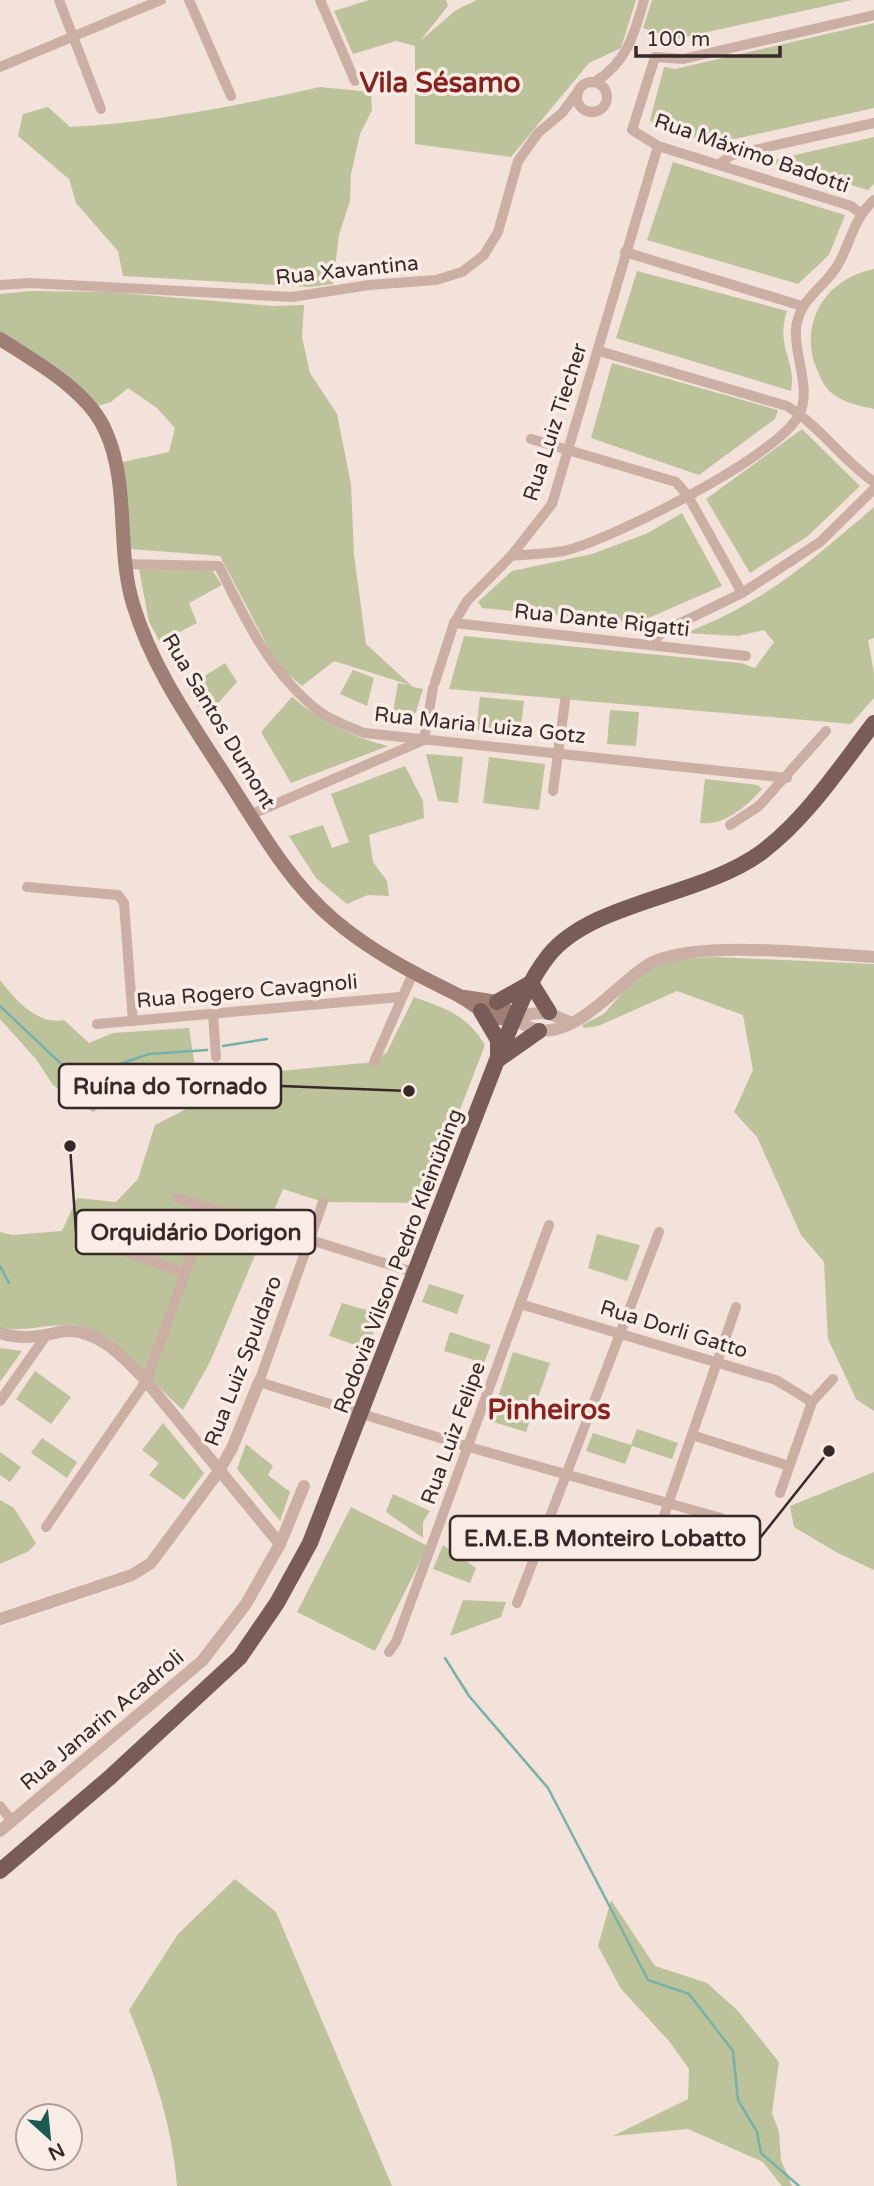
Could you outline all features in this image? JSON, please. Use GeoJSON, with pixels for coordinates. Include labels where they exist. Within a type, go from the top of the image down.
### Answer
{"type":"FeatureCollection","features":[{"type":"Feature","properties":{"kind":"main road","name":"Rua Santos Dumont"},"geometry":{"type":"LineString","coordinates":[[0,339],[73,392],[92,410],[106,430],[115,457],[124,565],[132,601],[158,666],[284,866],[309,896],[360,940],[413,973],[460,996],[493,1018],[515,1018]]}},
{"type":"Feature","properties":{"kind":"main road","name":"Rodovia Vilson Pedro Kleinübing"},"geometry":{"type":"LineString","coordinates":[[0,1871],[108,1779],[240,1657],[276,1602],[310,1543],[363,1414],[497,1060],[531,983],[549,955],[562,942],[594,921],[696,887],[763,851],[809,807],[874,723]]}},
{"type":"Feature","properties":{"kind":"main road"},"geometry":{"type":"LineString","coordinates":[[515,1018],[497,1002],[531,983],[550,1012]]}},
{"type":"Feature","properties":{"kind":"main road","name":"Rua Santos Dumont"},"geometry":{"type":"LineString","coordinates":[[460,996],[497,1002]]}},
{"type":"Feature","properties":{"kind":"main road"},"geometry":{"type":"LineString","coordinates":[[481,1011],[498,1040],[497,1060]]}},
{"type":"Feature","properties":{"kind":"main road"},"geometry":{"type":"LineString","coordinates":[[497,1060],[539,1031]]}},
{"type":"Feature","properties":{"kind":"street"},"geometry":{"type":"LineString","coordinates":[[59,0],[101,109]]}},
{"type":"Feature","properties":{"kind":"street"},"geometry":{"type":"LineString","coordinates":[[0,67],[160,0]]}},
{"type":"Feature","properties":{"kind":"street"},"geometry":{"type":"LineString","coordinates":[[188,0],[231,96]]}},
{"type":"Feature","properties":{"kind":"street"},"geometry":{"type":"LineString","coordinates":[[320,0],[355,80]]}},
{"type":"Feature","properties":{"kind":"street"},"geometry":{"type":"LineString","coordinates":[[585,111],[578,104],[577,93],[582,86],[612,72],[630,48],[644,0]]}},
{"type":"Feature","properties":{"kind":"street","name":"Rua Máximo Badotti"},"geometry":{"type":"LineString","coordinates":[[860,213],[851,206],[658,146],[632,130],[655,57],[669,61],[683,60],[874,15]]}},
{"type":"Feature","properties":{"kind":"street"},"geometry":{"type":"LineString","coordinates":[[562,113],[601,111],[607,102],[612,72]]}},
{"type":"Feature","properties":{"kind":"street"},"geometry":{"type":"LineString","coordinates":[[595,82],[603,86],[607,93]]}},
{"type":"Feature","properties":{"kind":"street","name":"Rua Xavantina"},"geometry":{"type":"LineString","coordinates":[[0,285],[30,283],[139,288],[259,298],[292,297],[369,285],[442,278],[462,272],[484,255],[498,232],[518,161],[538,132],[562,113],[577,93]]}},
{"type":"Feature","properties":{"kind":"street"},"geometry":{"type":"LineString","coordinates":[[719,164],[732,155],[874,123]]}},
{"type":"Feature","properties":{"kind":"street","name":"Rua Luiz Tiecher"},"geometry":{"type":"LineString","coordinates":[[424,740],[434,685],[454,623],[467,601],[511,556],[552,505],[658,146]]}},
{"type":"Feature","properties":{"kind":"street"},"geometry":{"type":"LineString","coordinates":[[511,556],[564,551],[634,525],[734,469],[781,434],[800,414],[804,393],[796,354],[796,326],[802,306],[841,260],[860,213],[874,200]]}},
{"type":"Feature","properties":{"kind":"street"},"geometry":{"type":"LineString","coordinates":[[625,252],[802,306]]}},
{"type":"Feature","properties":{"kind":"street"},"geometry":{"type":"LineString","coordinates":[[599,351],[787,406],[800,414],[855,469],[874,482]]}},
{"type":"Feature","properties":{"kind":"street"},"geometry":{"type":"LineString","coordinates":[[531,439],[676,482],[688,496],[742,593]]}},
{"type":"Feature","properties":{"kind":"street"},"geometry":{"type":"LineString","coordinates":[[651,644],[662,632],[742,593],[820,542],[874,489]]}},
{"type":"Feature","properties":{"kind":"street","name":"Rua Maria Luiza Gotz"},"geometry":{"type":"LineString","coordinates":[[124,565],[219,566],[257,643],[276,670],[321,713],[364,733],[557,751],[787,778]]}},
{"type":"Feature","properties":{"kind":"street","name":"Rua Dante Rigatti"},"geometry":{"type":"LineString","coordinates":[[454,623],[746,656]]}},
{"type":"Feature","properties":{"kind":"street"},"geometry":{"type":"LineString","coordinates":[[553,791],[565,701]]}},
{"type":"Feature","properties":{"kind":"street"},"geometry":{"type":"LineString","coordinates":[[730,825],[760,806],[826,731]]}},
{"type":"Feature","properties":{"kind":"street"},"geometry":{"type":"LineString","coordinates":[[250,815],[424,740]]}},
{"type":"Feature","properties":{"kind":"street"},"geometry":{"type":"LineString","coordinates":[[27,887],[118,895],[124,903],[133,1021]]}},
{"type":"Feature","properties":{"kind":"street"},"geometry":{"type":"LineString","coordinates":[[515,1018],[524,1026],[539,1031],[571,1023],[601,1006],[636,971],[674,954],[741,951],[874,957]]}},
{"type":"Feature","properties":{"kind":"street"},"geometry":{"type":"LineString","coordinates":[[374,1062],[400,997],[413,973]]}},
{"type":"Feature","properties":{"kind":"street","name":"Rua Rogero Cavagnoli"},"geometry":{"type":"LineString","coordinates":[[97,1024],[400,997]]}},
{"type":"Feature","properties":{"kind":"street"},"geometry":{"type":"LineString","coordinates":[[515,1018],[537,1012],[550,1012],[571,1023]]}},
{"type":"Feature","properties":{"kind":"street"},"geometry":{"type":"LineString","coordinates":[[213,1014],[216,1057]]}},
{"type":"Feature","properties":{"kind":"street"},"geometry":{"type":"LineString","coordinates":[[177,1198],[416,1273]]}},
{"type":"Feature","properties":{"kind":"street","name":"Rua Luiz Spuldaro"},"geometry":{"type":"LineString","coordinates":[[0,1619],[132,1575],[151,1563],[219,1471],[259,1382],[323,1202]]}},
{"type":"Feature","properties":{"kind":"street"},"geometry":{"type":"LineString","coordinates":[[46,1527],[146,1381],[209,1208]]}},
{"type":"Feature","properties":{"kind":"street","name":"Rua Luiz Felipe"},"geometry":{"type":"LineString","coordinates":[[388,1651],[396,1642],[549,1225]]}},
{"type":"Feature","properties":{"kind":"street"},"geometry":{"type":"LineString","coordinates":[[517,1603],[659,1232]]}},
{"type":"Feature","properties":{"kind":"street"},"geometry":{"type":"LineString","coordinates":[[81,1236],[185,1273]]}},
{"type":"Feature","properties":{"kind":"street","name":"Rua Dorli Gatto"},"geometry":{"type":"LineString","coordinates":[[520,1304],[776,1380],[812,1402]]}},
{"type":"Feature","properties":{"kind":"street"},"geometry":{"type":"LineString","coordinates":[[655,1542],[736,1307]]}},
{"type":"Feature","properties":{"kind":"street"},"geometry":{"type":"LineString","coordinates":[[0,1333],[18,1338],[45,1337],[72,1331],[95,1337],[131,1365],[146,1381],[280,1544]]}},
{"type":"Feature","properties":{"kind":"street"},"geometry":{"type":"LineString","coordinates":[[0,1401],[45,1337]]}},
{"type":"Feature","properties":{"kind":"street"},"geometry":{"type":"LineString","coordinates":[[780,1493],[812,1402],[833,1379]]}},
{"type":"Feature","properties":{"kind":"street"},"geometry":{"type":"LineString","coordinates":[[259,1382],[468,1447],[720,1518]]}},
{"type":"Feature","properties":{"kind":"street"},"geometry":{"type":"LineString","coordinates":[[692,1434],[789,1466]]}},
{"type":"Feature","properties":{"kind":"street","name":"Rua Janarin Acadroli"},"geometry":{"type":"LineString","coordinates":[[0,1831],[202,1661],[246,1604],[280,1544],[304,1486]]}},
{"type":"Feature","properties":{"kind":"street"},"geometry":{"type":"LineString","coordinates":[[0,1806],[12,1821]]}},
{"type":"Feature","properties":{"kind":"green space"},"geometry":{"type":"Polygon","coordinates":[[[369,0],[446,0],[448,6],[420,41],[456,10],[477,0],[636,0],[621,48],[589,63],[511,157],[415,144],[415,46],[396,41],[353,54],[334,11],[369,0]]]}},
{"type":"Feature","properties":{"kind":"green space"},"geometry":{"type":"Polygon","coordinates":[[[652,0],[852,0],[676,39],[643,28],[652,0]]]}},
{"type":"Feature","properties":{"kind":"green space"},"geometry":{"type":"Polygon","coordinates":[[[874,23],[874,108],[721,142],[708,142],[655,125],[650,120],[664,67],[675,69],[874,23]]]}},
{"type":"Feature","properties":{"kind":"green space"},"geometry":{"type":"Polygon","coordinates":[[[320,87],[371,92],[372,110],[360,134],[351,174],[350,201],[339,235],[333,284],[309,287],[123,276],[118,251],[76,203],[69,179],[18,136],[23,114],[48,107],[70,127],[101,125],[196,112],[320,87]]]}},
{"type":"Feature","properties":{"kind":"green space"},"geometry":{"type":"Polygon","coordinates":[[[874,137],[874,184],[868,190],[776,164],[773,160],[874,137]]]}},
{"type":"Feature","properties":{"kind":"green space"},"geometry":{"type":"Polygon","coordinates":[[[673,162],[845,215],[829,255],[798,284],[647,240],[673,162]]]}},
{"type":"Feature","properties":{"kind":"green space"},"geometry":{"type":"Polygon","coordinates":[[[874,269],[874,409],[842,400],[827,389],[816,367],[811,334],[814,318],[831,292],[857,274],[874,269]]]}},
{"type":"Feature","properties":{"kind":"green space"},"geometry":{"type":"Polygon","coordinates":[[[637,271],[787,311],[783,335],[791,371],[791,391],[616,338],[637,271]]]}},
{"type":"Feature","properties":{"kind":"green space"},"geometry":{"type":"Polygon","coordinates":[[[31,291],[110,292],[272,306],[304,305],[302,337],[310,373],[337,414],[351,484],[354,555],[366,644],[413,687],[423,689],[414,718],[393,713],[398,683],[410,685],[334,661],[302,686],[278,666],[220,556],[131,549],[122,487],[123,462],[169,452],[175,428],[157,408],[128,388],[111,402],[95,407],[51,367],[0,332],[0,294],[31,291]]]}},
{"type":"Feature","properties":{"kind":"green space"},"geometry":{"type":"Polygon","coordinates":[[[612,363],[778,410],[775,419],[699,475],[591,438],[612,363]]]}},
{"type":"Feature","properties":{"kind":"green space"},"geometry":{"type":"Polygon","coordinates":[[[802,429],[860,486],[808,536],[750,573],[706,499],[802,429]]]}},
{"type":"Feature","properties":{"kind":"green space"},"geometry":{"type":"Polygon","coordinates":[[[874,507],[874,638],[868,640],[874,673],[874,698],[851,724],[449,689],[464,636],[741,663],[755,668],[774,642],[764,630],[738,636],[685,633],[739,608],[786,579],[874,507]]]}},
{"type":"Feature","properties":{"kind":"green space"},"geometry":{"type":"Polygon","coordinates":[[[682,513],[722,586],[637,623],[482,608],[478,602],[512,571],[592,554],[648,533],[682,513]]]}},
{"type":"Feature","properties":{"kind":"green space"},"geometry":{"type":"Polygon","coordinates":[[[139,569],[212,570],[222,585],[189,603],[197,623],[160,642],[149,622],[139,569]]]}},
{"type":"Feature","properties":{"kind":"green space"},"geometry":{"type":"Polygon","coordinates":[[[225,663],[237,682],[205,718],[187,687],[225,663]]]}},
{"type":"Feature","properties":{"kind":"green space"},"geometry":{"type":"Polygon","coordinates":[[[353,670],[374,678],[367,706],[340,694],[353,670]]]}},
{"type":"Feature","properties":{"kind":"green space"},"geometry":{"type":"Polygon","coordinates":[[[292,697],[337,727],[388,746],[291,783],[261,732],[292,697]]]}},
{"type":"Feature","properties":{"kind":"green space"},"geometry":{"type":"Polygon","coordinates":[[[480,697],[524,701],[520,734],[476,730],[480,697]]]}},
{"type":"Feature","properties":{"kind":"green space"},"geometry":{"type":"Polygon","coordinates":[[[610,710],[639,712],[636,746],[607,744],[610,710]]]}},
{"type":"Feature","properties":{"kind":"green space"},"geometry":{"type":"Polygon","coordinates":[[[426,754],[463,757],[458,803],[438,801],[426,754]]]}},
{"type":"Feature","properties":{"kind":"green space"},"geometry":{"type":"Polygon","coordinates":[[[489,757],[545,764],[539,810],[483,803],[489,757]]]}},
{"type":"Feature","properties":{"kind":"green space"},"geometry":{"type":"Polygon","coordinates":[[[405,766],[423,801],[424,818],[369,835],[373,862],[387,881],[389,896],[368,895],[347,904],[316,878],[289,836],[323,825],[332,848],[349,842],[331,794],[405,766]]]}},
{"type":"Feature","properties":{"kind":"green space"},"geometry":{"type":"Polygon","coordinates":[[[705,779],[758,785],[762,789],[750,802],[727,818],[700,823],[705,779]]]}},
{"type":"Feature","properties":{"kind":"green space"},"geometry":{"type":"Polygon","coordinates":[[[714,957],[874,964],[874,1411],[856,1399],[828,1339],[824,1262],[801,1235],[757,1137],[734,1112],[753,1070],[743,1015],[677,991],[598,1026],[584,1028],[582,1025],[604,1014],[638,974],[677,959],[714,957]]]}},
{"type":"Feature","properties":{"kind":"green space"},"geometry":{"type":"Polygon","coordinates":[[[0,980],[36,1015],[54,1021],[64,1020],[89,1043],[113,1033],[189,1028],[195,1067],[131,1066],[119,1096],[93,1112],[53,1085],[36,1059],[0,1019],[0,980]]]}},
{"type":"Feature","properties":{"kind":"green space"},"geometry":{"type":"Polygon","coordinates":[[[414,997],[446,1009],[463,1019],[485,1045],[424,1203],[323,1202],[283,1189],[210,1362],[183,1410],[114,1347],[84,1328],[71,1325],[0,1328],[0,1232],[12,1235],[62,1231],[77,1198],[116,1202],[138,1179],[155,1125],[194,1105],[227,1076],[374,1062],[387,1052],[414,997]]]}},
{"type":"Feature","properties":{"kind":"green space"},"geometry":{"type":"Polygon","coordinates":[[[597,1234],[640,1245],[627,1281],[588,1268],[597,1234]]]}},
{"type":"Feature","properties":{"kind":"green space"},"geometry":{"type":"Polygon","coordinates":[[[429,1284],[464,1295],[457,1314],[422,1302],[429,1284]]]}},
{"type":"Feature","properties":{"kind":"green space"},"geometry":{"type":"Polygon","coordinates":[[[342,1303],[380,1314],[367,1349],[329,1336],[342,1303]]]}},
{"type":"Feature","properties":{"kind":"green space"},"geometry":{"type":"Polygon","coordinates":[[[450,1332],[491,1345],[484,1363],[444,1351],[450,1332]]]}},
{"type":"Feature","properties":{"kind":"green space"},"geometry":{"type":"Polygon","coordinates":[[[0,1348],[22,1351],[0,1382],[0,1348]]]}},
{"type":"Feature","properties":{"kind":"green space"},"geometry":{"type":"Polygon","coordinates":[[[513,1352],[550,1363],[526,1432],[490,1421],[513,1352]]]}},
{"type":"Feature","properties":{"kind":"green space"},"geometry":{"type":"Polygon","coordinates":[[[35,1371],[71,1397],[51,1424],[16,1399],[35,1371]]]}},
{"type":"Feature","properties":{"kind":"green space"},"geometry":{"type":"Polygon","coordinates":[[[163,1423],[204,1473],[184,1500],[149,1475],[159,1463],[142,1450],[163,1423]]]}},
{"type":"Feature","properties":{"kind":"green space"},"geometry":{"type":"Polygon","coordinates":[[[637,1429],[678,1443],[672,1459],[632,1446],[625,1464],[586,1451],[593,1433],[631,1445],[637,1429]]]}},
{"type":"Feature","properties":{"kind":"green space"},"geometry":{"type":"Polygon","coordinates":[[[42,1438],[77,1462],[67,1478],[31,1453],[42,1438]]]}},
{"type":"Feature","properties":{"kind":"green space"},"geometry":{"type":"Polygon","coordinates":[[[246,1444],[273,1466],[268,1475],[290,1492],[280,1521],[237,1469],[246,1444]]]}},
{"type":"Feature","properties":{"kind":"green space"},"geometry":{"type":"Polygon","coordinates":[[[0,1452],[21,1467],[10,1482],[0,1475],[0,1452]]]}},
{"type":"Feature","properties":{"kind":"green space"},"geometry":{"type":"Polygon","coordinates":[[[874,1472],[874,1570],[836,1552],[794,1527],[790,1506],[874,1472]]]}},
{"type":"Feature","properties":{"kind":"green space"},"geometry":{"type":"Polygon","coordinates":[[[393,1494],[430,1511],[423,1522],[423,1538],[386,1512],[393,1494]]]}},
{"type":"Feature","properties":{"kind":"green space"},"geometry":{"type":"Polygon","coordinates":[[[0,1500],[14,1508],[36,1543],[29,1551],[0,1564],[0,1500]]]}},
{"type":"Feature","properties":{"kind":"green space"},"geometry":{"type":"Polygon","coordinates":[[[351,1507],[428,1546],[375,1651],[297,1612],[351,1507]]]}},
{"type":"Feature","properties":{"kind":"green space"},"geometry":{"type":"Polygon","coordinates":[[[443,1545],[476,1568],[470,1583],[433,1569],[443,1545]]]}},
{"type":"Feature","properties":{"kind":"green space"},"geometry":{"type":"Polygon","coordinates":[[[463,1600],[506,1602],[501,1617],[450,1636],[463,1600]]]}},
{"type":"Feature","properties":{"kind":"green space"},"geometry":{"type":"Polygon","coordinates":[[[235,1879],[276,1912],[392,2186],[177,2186],[171,2141],[160,2097],[129,2010],[178,1934],[235,1879]]]}},
{"type":"Feature","properties":{"kind":"green space"},"geometry":{"type":"Polygon","coordinates":[[[611,1900],[655,1966],[707,1983],[738,2011],[779,2062],[772,2113],[779,2132],[781,2160],[792,2186],[782,2186],[763,2162],[688,2129],[613,2136],[688,2099],[689,2069],[669,2041],[621,1989],[598,1946],[611,1900]]]}},
{"type":"Feature","properties":{"kind":"waterway"},"geometry":{"type":"LineString","coordinates":[[0,1006],[77,1079]]}},
{"type":"Feature","properties":{"kind":"waterway"},"geometry":{"type":"LineString","coordinates":[[223,1046],[267,1039]]}},
{"type":"Feature","properties":{"kind":"waterway"},"geometry":{"type":"LineString","coordinates":[[65,1067],[93,1073],[149,1054],[207,1050]]}},
{"type":"Feature","properties":{"kind":"waterway"},"geometry":{"type":"LineString","coordinates":[[0,1266],[9,1283]]}},
{"type":"Feature","properties":{"kind":"waterway"},"geometry":{"type":"LineString","coordinates":[[445,1658],[469,1696],[548,1788],[648,1980],[689,1994],[733,2051],[738,2100],[757,2132],[761,2153],[799,2186]]}},
{"type":"Feature","properties":{"kind":"place","name":"Ruína do Tornado"},"geometry":{"type":"Point","coordinates":[409,1091]}},
{"type":"Feature","properties":{"kind":"place","name":"Orquidário Dorigon"},"geometry":{"type":"Point","coordinates":[70,1146]}},
{"type":"Feature","properties":{"kind":"place","name":"E.M.E.B Monteiro Lobatto"},"geometry":{"type":"Point","coordinates":[829,1451]}},
{"type":"Feature","properties":{"kind":"district","name":"Vila Sésamo"},"geometry":{"type":"Point","coordinates":[440,82]}},
{"type":"Feature","properties":{"kind":"district","name":"Pinheiros"},"geometry":{"type":"Point","coordinates":[549,1409]}}]}
